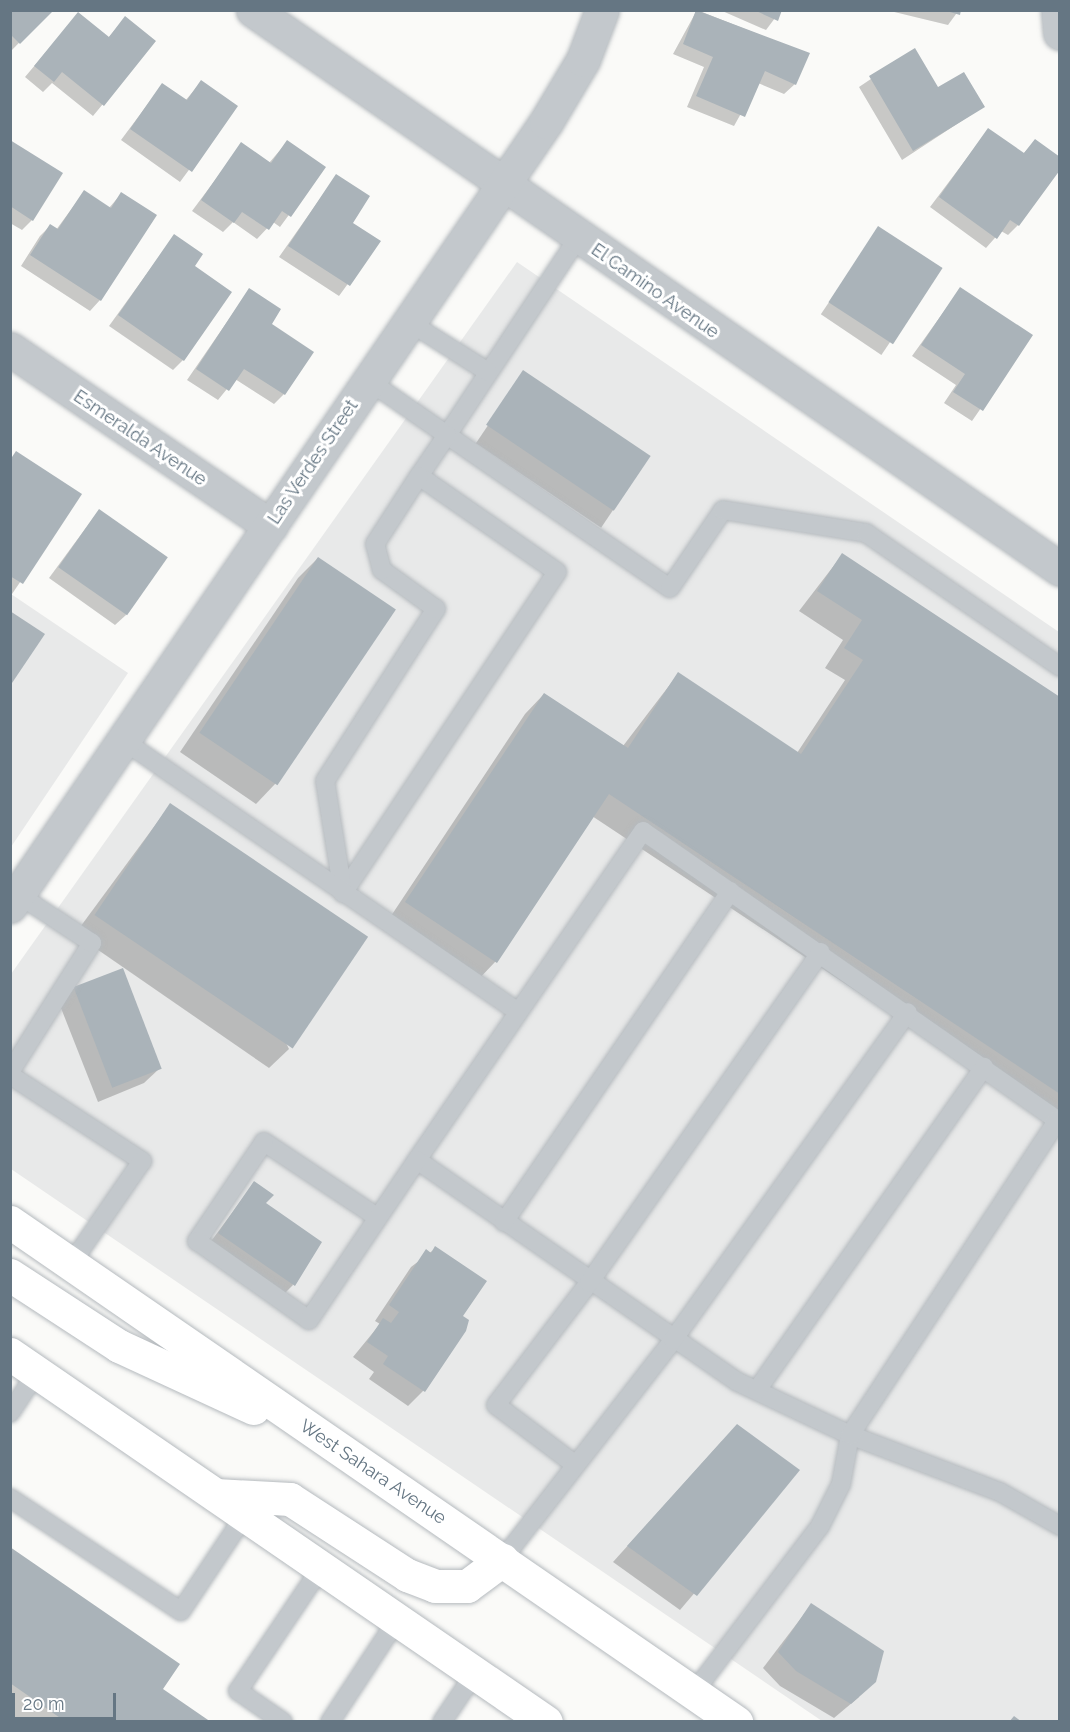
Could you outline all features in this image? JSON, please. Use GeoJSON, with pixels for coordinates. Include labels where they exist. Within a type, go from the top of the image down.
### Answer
{"type":"FeatureCollection","features":[{"type":"Feature","properties":{"kind":"main road","name":"West Sahara Avenue"},"geometry":{"type":"LineString","coordinates":[[10,1222],[736,1722]]}},
{"type":"Feature","properties":{"kind":"main road"},"geometry":{"type":"LineString","coordinates":[[10,1275],[119,1346],[334,1445]]}},
{"type":"Feature","properties":{"kind":"main road"},"geometry":{"type":"LineString","coordinates":[[24,1363],[546,1722]]}},
{"type":"Feature","properties":{"kind":"main road"},"geometry":{"type":"LineString","coordinates":[[214,1494],[290,1499],[424,1584],[467,1586],[502,1560]]}},
{"type":"Feature","properties":{"kind":"street","name":"El Camino Avenue"},"geometry":{"type":"LineString","coordinates":[[253,10],[578,238],[1059,569]]}},
{"type":"Feature","properties":{"kind":"street","name":"Las Verdes Street"},"geometry":{"type":"LineString","coordinates":[[15,901],[503,185],[583,60],[602,10]]}},
{"type":"Feature","properties":{"kind":"street"},"geometry":{"type":"LineString","coordinates":[[1058,10],[1059,33]]}},
{"type":"Feature","properties":{"kind":"street","name":"Esmeralda Avenue"},"geometry":{"type":"LineString","coordinates":[[10,349],[270,526]]}},
{"type":"Feature","properties":{"kind":"lane"},"geometry":{"type":"LineString","coordinates":[[343,893],[325,781],[436,609],[382,570],[375,544],[578,238]]}},
{"type":"Feature","properties":{"kind":"lane"},"geometry":{"type":"LineString","coordinates":[[409,322],[488,372]]}},
{"type":"Feature","properties":{"kind":"lane"},"geometry":{"type":"LineString","coordinates":[[369,381],[670,588],[723,510],[866,533],[1059,667]]}},
{"type":"Feature","properties":{"kind":"lane"},"geometry":{"type":"LineString","coordinates":[[343,893],[557,572],[419,476]]}},
{"type":"Feature","properties":{"kind":"lane"},"geometry":{"type":"LineString","coordinates":[[124,741],[516,1010]]}},
{"type":"Feature","properties":{"kind":"lane"},"geometry":{"type":"LineString","coordinates":[[377,1217],[264,1142],[197,1241],[309,1320],[516,1010],[644,831],[909,1012],[1059,1121],[850,1435],[842,1484],[820,1526],[694,1692]]}},
{"type":"Feature","properties":{"kind":"lane"},"geometry":{"type":"LineString","coordinates":[[504,1222],[731,891]]}},
{"type":"Feature","properties":{"kind":"lane"},"geometry":{"type":"LineString","coordinates":[[15,901],[92,944],[10,1073],[142,1161],[71,1264]]}},
{"type":"Feature","properties":{"kind":"lane"},"geometry":{"type":"LineString","coordinates":[[573,1462],[496,1405],[589,1283],[821,952]]}},
{"type":"Feature","properties":{"kind":"lane"},"geometry":{"type":"LineString","coordinates":[[502,1560],[573,1462],[673,1340],[909,1012]]}},
{"type":"Feature","properties":{"kind":"lane"},"geometry":{"type":"LineString","coordinates":[[757,1390],[984,1068]]}},
{"type":"Feature","properties":{"kind":"lane"},"geometry":{"type":"LineString","coordinates":[[417,1160],[673,1340],[757,1390],[850,1435],[1000,1492],[1059,1526]]}},
{"type":"Feature","properties":{"kind":"lane"},"geometry":{"type":"LineString","coordinates":[[10,1413],[24,1363]]}},
{"type":"Feature","properties":{"kind":"lane"},"geometry":{"type":"LineString","coordinates":[[10,1498],[181,1611],[245,1515]]}},
{"type":"Feature","properties":{"kind":"lane"},"geometry":{"type":"LineString","coordinates":[[283,1722],[238,1691],[321,1568]]}},
{"type":"Feature","properties":{"kind":"lane"},"geometry":{"type":"LineString","coordinates":[[330,1722],[397,1620]]}},
{"type":"Feature","properties":{"kind":"lane"},"geometry":{"type":"LineString","coordinates":[[442,1722],[475,1673]]}},
{"type":"Feature","properties":{"kind":"shaded area"},"geometry":{"type":"Polygon","coordinates":[[[517,262],[1059,632],[1059,1721],[822,1721],[11,1169],[11,974],[517,262]]]}},
{"type":"Feature","properties":{"kind":"shaded area"},"geometry":{"type":"Polygon","coordinates":[[[11,594],[128,673],[11,847],[11,594]]]}},
{"type":"Feature","properties":{"kind":"building"},"geometry":{"type":"Polygon","coordinates":[[[10,10],[54,10],[20,44],[10,34],[10,10]]]}},
{"type":"Feature","properties":{"kind":"building"},"geometry":{"type":"Polygon","coordinates":[[[696,10],[810,53],[796,85],[765,71],[745,117],[696,96],[713,57],[683,44],[696,10]]]}},
{"type":"Feature","properties":{"kind":"building"},"geometry":{"type":"Polygon","coordinates":[[[754,10],[782,10],[778,21],[754,10]]]}},
{"type":"Feature","properties":{"kind":"building"},"geometry":{"type":"Polygon","coordinates":[[[943,10],[961,10],[960,15],[943,10]]]}},
{"type":"Feature","properties":{"kind":"building"},"geometry":{"type":"Polygon","coordinates":[[[78,12],[109,37],[125,16],[156,41],[104,106],[62,72],[54,82],[34,66],[78,12]]]}},
{"type":"Feature","properties":{"kind":"building"},"geometry":{"type":"Polygon","coordinates":[[[915,48],[938,87],[964,72],[985,107],[913,151],[869,76],[915,48]]]}},
{"type":"Feature","properties":{"kind":"building"},"geometry":{"type":"Polygon","coordinates":[[[201,80],[238,106],[192,172],[130,129],[162,83],[187,100],[201,80]]]}},
{"type":"Feature","properties":{"kind":"building"},"geometry":{"type":"Polygon","coordinates":[[[988,128],[1024,153],[1035,139],[1060,157],[1060,170],[1019,226],[1010,220],[997,239],[939,197],[988,128]]]}},
{"type":"Feature","properties":{"kind":"building"},"geometry":{"type":"Polygon","coordinates":[[[10,140],[63,173],[33,221],[10,206],[10,140]]]}},
{"type":"Feature","properties":{"kind":"building"},"geometry":{"type":"Polygon","coordinates":[[[287,140],[326,167],[291,217],[282,211],[269,230],[242,212],[234,223],[201,200],[241,142],[271,163],[287,140]]]}},
{"type":"Feature","properties":{"kind":"building"},"geometry":{"type":"Polygon","coordinates":[[[336,174],[370,196],[353,223],[381,241],[350,286],[288,246],[336,174]]]}},
{"type":"Feature","properties":{"kind":"building"},"geometry":{"type":"Polygon","coordinates":[[[84,190],[111,208],[121,192],[157,215],[101,301],[30,255],[50,224],[58,229],[84,190]]]}},
{"type":"Feature","properties":{"kind":"building"},"geometry":{"type":"Polygon","coordinates":[[[878,226],[943,268],[893,344],[828,302],[878,226]]]}},
{"type":"Feature","properties":{"kind":"building"},"geometry":{"type":"Polygon","coordinates":[[[174,234],[203,254],[195,266],[232,292],[184,361],[118,315],[174,234]]]}},
{"type":"Feature","properties":{"kind":"building"},"geometry":{"type":"Polygon","coordinates":[[[960,287],[1033,335],[983,411],[953,392],[965,374],[921,345],[960,287]]]}},
{"type":"Feature","properties":{"kind":"building"},"geometry":{"type":"Polygon","coordinates":[[[249,288],[281,309],[272,324],[314,352],[285,395],[244,369],[229,391],[196,369],[249,288]]]}},
{"type":"Feature","properties":{"kind":"building"},"geometry":{"type":"Polygon","coordinates":[[[523,370],[651,456],[614,511],[486,425],[523,370]]]}},
{"type":"Feature","properties":{"kind":"building"},"geometry":{"type":"Polygon","coordinates":[[[16,451],[82,494],[23,584],[10,576],[10,460],[16,451]]]}},
{"type":"Feature","properties":{"kind":"building"},"geometry":{"type":"Polygon","coordinates":[[[99,509],[168,557],[127,615],[58,567],[99,509]]]}},
{"type":"Feature","properties":{"kind":"building"},"geometry":{"type":"Polygon","coordinates":[[[842,553],[1060,697],[1060,1094],[609,794],[497,963],[405,902],[544,693],[628,748],[678,672],[801,754],[863,660],[844,648],[862,620],[817,591],[842,553]]]}},
{"type":"Feature","properties":{"kind":"building"},"geometry":{"type":"Polygon","coordinates":[[[318,557],[396,610],[277,785],[199,733],[318,557]]]}},
{"type":"Feature","properties":{"kind":"building"},"geometry":{"type":"Polygon","coordinates":[[[10,611],[45,634],[10,686],[10,611]]]}},
{"type":"Feature","properties":{"kind":"building"},"geometry":{"type":"Polygon","coordinates":[[[170,803],[368,937],[293,1049],[95,915],[170,803]]]}},
{"type":"Feature","properties":{"kind":"building"},"geometry":{"type":"Polygon","coordinates":[[[123,968],[162,1069],[112,1088],[74,987],[123,968]]]}},
{"type":"Feature","properties":{"kind":"building"},"geometry":{"type":"Polygon","coordinates":[[[254,1181],[274,1195],[266,1203],[322,1242],[295,1286],[218,1233],[254,1181]]]}},
{"type":"Feature","properties":{"kind":"building"},"geometry":{"type":"Polygon","coordinates":[[[435,1246],[487,1281],[463,1316],[469,1320],[466,1331],[425,1392],[383,1364],[388,1356],[367,1342],[383,1318],[391,1323],[399,1312],[389,1305],[426,1249],[431,1253],[435,1246]]]}},
{"type":"Feature","properties":{"kind":"building"},"geometry":{"type":"Polygon","coordinates":[[[737,1424],[800,1470],[697,1596],[627,1546],[737,1424]]]}},
{"type":"Feature","properties":{"kind":"building"},"geometry":{"type":"Polygon","coordinates":[[[10,1547],[180,1664],[163,1689],[211,1722],[66,1722],[10,1683],[10,1547]]]}},
{"type":"Feature","properties":{"kind":"building"},"geometry":{"type":"Polygon","coordinates":[[[811,1603],[884,1651],[876,1682],[851,1704],[796,1671],[778,1652],[811,1603]]]}},
{"type":"Feature","properties":{"kind":"building"},"geometry":{"type":"Polygon","coordinates":[[[1014,1716],[1022,1722],[1009,1722],[1014,1716]]]}}]}
